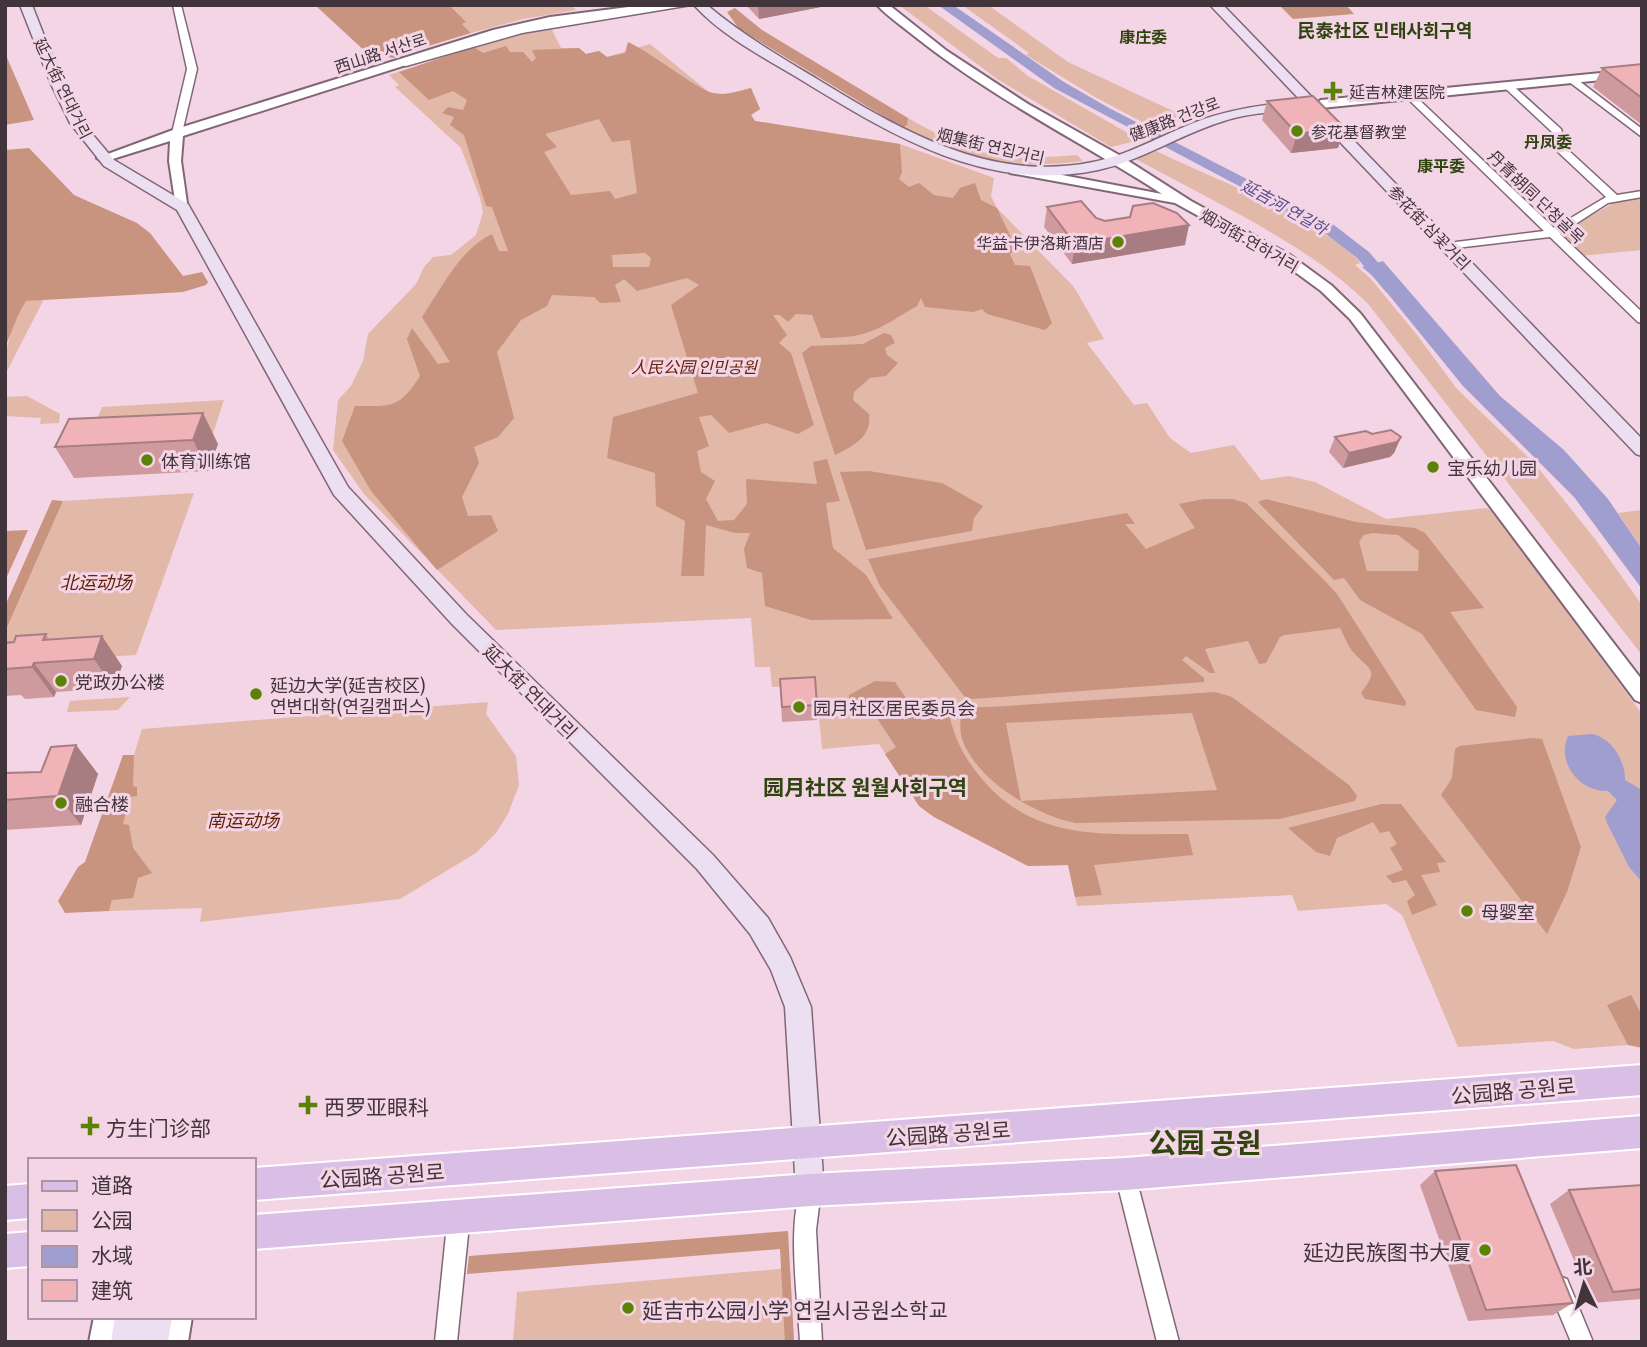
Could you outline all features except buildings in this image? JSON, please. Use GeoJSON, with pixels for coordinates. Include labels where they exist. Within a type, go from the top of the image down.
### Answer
{"type":"FeatureCollection","features":[{"type":"Feature","properties":{"kind":"main road","name":"延大街 연대거리"},"geometry":{"type":"LineString","coordinates":[[26,5],[83,133],[103,158],[152,192],[183,207],[341,491],[459,620],[705,862],[759,926],[781,965],[798,1007],[810,1191]]}},
{"type":"Feature","properties":{"kind":"main road","name":"烟集街 연집거리"},"geometry":{"type":"LineString","coordinates":[[700,5],[741,37],[911,141],[943,154],[1013,169]]}},
{"type":"Feature","properties":{"kind":"main road","name":"参花街 삼꽃거리"},"geometry":{"type":"LineString","coordinates":[[1216,5],[1456,245],[1642,438]]}},
{"type":"Feature","properties":{"kind":"main road","name":"参花街 삼꽃거리"},"geometry":{"type":"LineString","coordinates":[[1223,5],[1642,450]]}},
{"type":"Feature","properties":{"kind":"main road","name":"健康路 건강로"},"geometry":{"type":"LineString","coordinates":[[1013,169],[1071,170],[1098,165],[1202,124],[1258,110],[1317,104]]}},
{"type":"Feature","properties":{"kind":"main road","name":"公园路 공원로"},"geometry":{"type":"LineString","coordinates":[[256,1184],[1642,1080]]}},
{"type":"Feature","properties":{"kind":"main road"},"geometry":{"type":"LineString","coordinates":[[256,1232],[810,1191],[1503,1152],[1642,1132]]}},
{"type":"Feature","properties":{"kind":"main road"},"geometry":{"type":"LineString","coordinates":[[5,1203],[28,1201]]}},
{"type":"Feature","properties":{"kind":"main road"},"geometry":{"type":"LineString","coordinates":[[5,1251],[28,1249]]}},
{"type":"Feature","properties":{"kind":"main road"},"geometry":{"type":"LineString","coordinates":[[126,1342],[130,1319]]}},
{"type":"Feature","properties":{"kind":"main road"},"geometry":{"type":"LineString","coordinates":[[153,1342],[157,1319]]}},
{"type":"Feature","properties":{"kind":"street"},"geometry":{"type":"LineString","coordinates":[[403,64],[423,51],[508,23],[628,5]]}},
{"type":"Feature","properties":{"kind":"street","name":"西山路 서산로"},"geometry":{"type":"LineString","coordinates":[[103,158],[534,23],[673,5]]}},
{"type":"Feature","properties":{"kind":"street"},"geometry":{"type":"LineString","coordinates":[[403,64],[521,30],[687,5]]}},
{"type":"Feature","properties":{"kind":"street","name":"烟河街 연하거리"},"geometry":{"type":"LineString","coordinates":[[881,5],[1000,92],[1115,158],[1186,204],[1285,258],[1317,280],[1355,316],[1642,695]]}},
{"type":"Feature","properties":{"kind":"street"},"geometry":{"type":"LineString","coordinates":[[164,7],[181,6],[192,69],[177,133]]}},
{"type":"Feature","properties":{"kind":"street","name":"健康路 건강로"},"geometry":{"type":"LineString","coordinates":[[1317,104],[1642,72]]}},
{"type":"Feature","properties":{"kind":"street"},"geometry":{"type":"LineString","coordinates":[[1571,79],[1642,134]]}},
{"type":"Feature","properties":{"kind":"street"},"geometry":{"type":"LineString","coordinates":[[1507,85],[1557,131],[1562,150],[1613,197]]}},
{"type":"Feature","properties":{"kind":"street","name":"丹青胡同 단청골목"},"geometry":{"type":"LineString","coordinates":[[1409,95],[1642,320]]}},
{"type":"Feature","properties":{"kind":"street","name":"延大街 연대거리"},"geometry":{"type":"LineString","coordinates":[[177,133],[175,161],[183,207]]}},
{"type":"Feature","properties":{"kind":"street","name":"烟集街 연집거리"},"geometry":{"type":"LineString","coordinates":[[1013,169],[1186,204]]}},
{"type":"Feature","properties":{"kind":"street"},"geometry":{"type":"LineString","coordinates":[[1456,245],[1553,233],[1613,197],[1642,194]]}},
{"type":"Feature","properties":{"kind":"street"},"geometry":{"type":"LineString","coordinates":[[1125,1174],[1168,1342]]}},
{"type":"Feature","properties":{"kind":"street"},"geometry":{"type":"LineString","coordinates":[[810,1191],[805,1230],[811,1342]]}},
{"type":"Feature","properties":{"kind":"street"},"geometry":{"type":"LineString","coordinates":[[446,1342],[459,1215]]}},
{"type":"Feature","properties":{"kind":"street"},"geometry":{"type":"LineString","coordinates":[[1551,1269],[1582,1342]]}},
{"type":"Feature","properties":{"kind":"street"},"geometry":{"type":"LineString","coordinates":[[103,1342],[108,1319]]}},
{"type":"Feature","properties":{"kind":"street"},"geometry":{"type":"LineString","coordinates":[[174,1342],[178,1319]]}},
{"type":"Feature","properties":{"kind":"green space"},"geometry":{"type":"Polygon","coordinates":[[[315,5],[449,5],[466,22],[462,24],[471,33],[425,47],[419,43],[424,40],[422,39],[411,41],[395,51],[395,58],[369,55],[315,5]]]}},
{"type":"Feature","properties":{"kind":"green space"},"geometry":{"type":"Polygon","coordinates":[[[449,5],[571,5],[576,10],[523,19],[471,33],[449,5]]]}},
{"type":"Feature","properties":{"kind":"green space"},"geometry":{"type":"Polygon","coordinates":[[[899,5],[924,5],[998,58],[1006,58],[1028,76],[1140,140],[1111,147],[997,79],[899,5]]]}},
{"type":"Feature","properties":{"kind":"green space"},"geometry":{"type":"Polygon","coordinates":[[[962,5],[988,5],[1068,62],[1188,118],[1157,130],[1095,97],[1026,55],[1029,53],[962,5]]]}},
{"type":"Feature","properties":{"kind":"green space"},"geometry":{"type":"Polygon","coordinates":[[[1279,5],[1346,5],[1354,14],[1293,19],[1279,5]]]}},
{"type":"Feature","properties":{"kind":"green space"},"geometry":{"type":"Polygon","coordinates":[[[735,8],[762,30],[908,118],[907,125],[903,128],[739,29],[727,12],[735,8]]]}},
{"type":"Feature","properties":{"kind":"green space","name":"人民公园 인민공원"},"geometry":{"type":"Polygon","coordinates":[[[550,26],[561,48],[579,48],[586,54],[599,51],[607,57],[650,44],[710,93],[726,94],[751,88],[760,109],[751,115],[755,121],[900,144],[994,178],[991,196],[997,208],[1074,287],[1104,339],[1087,343],[1134,405],[1147,403],[1170,438],[1191,453],[1234,445],[1261,480],[1289,476],[1315,482],[1386,519],[1486,508],[1492,511],[1642,714],[1642,1044],[1574,1049],[1553,1041],[1458,1047],[1402,915],[1386,904],[1298,911],[1292,895],[1077,906],[1068,865],[1028,866],[934,817],[919,806],[879,744],[822,749],[816,686],[772,687],[770,667],[755,667],[751,618],[496,630],[364,494],[333,450],[338,400],[351,386],[363,361],[368,334],[416,284],[424,267],[433,257],[451,255],[476,235],[483,212],[461,148],[395,87],[399,85],[389,75],[504,37],[550,26]]]}},
{"type":"Feature","properties":{"kind":"green space"},"geometry":{"type":"Polygon","coordinates":[[[628,42],[713,93],[728,94],[751,88],[760,109],[751,115],[755,121],[900,144],[902,172],[899,179],[909,187],[919,183],[934,195],[953,198],[960,188],[975,183],[981,200],[997,208],[1014,244],[1015,250],[1010,254],[1015,265],[1030,266],[1052,323],[1045,330],[987,314],[982,309],[973,312],[925,307],[921,298],[917,306],[881,327],[850,336],[821,338],[812,315],[796,314],[788,322],[780,315],[773,315],[787,335],[779,343],[791,353],[814,425],[798,434],[766,423],[729,433],[711,415],[699,417],[709,446],[697,451],[701,472],[715,481],[706,499],[718,521],[734,520],[747,504],[746,479],[817,484],[813,462],[827,459],[840,501],[826,503],[833,548],[866,575],[893,619],[811,620],[765,606],[762,573],[747,568],[744,549],[750,533],[735,533],[706,525],[704,576],[681,576],[685,521],[656,506],[655,473],[607,458],[613,417],[698,393],[671,305],[699,285],[687,278],[637,291],[624,279],[615,285],[621,302],[600,303],[594,297],[552,295],[547,306],[521,320],[497,352],[514,418],[498,437],[474,447],[479,463],[462,497],[468,516],[491,515],[498,531],[437,570],[371,491],[342,441],[355,406],[394,403],[406,395],[420,376],[407,339],[412,328],[438,364],[450,362],[422,317],[461,259],[470,249],[492,234],[499,251],[508,251],[492,207],[486,206],[464,135],[450,125],[454,117],[442,113],[448,107],[463,110],[467,100],[453,91],[429,100],[399,72],[474,47],[483,53],[506,46],[510,52],[523,52],[532,62],[536,58],[532,50],[579,48],[586,54],[599,51],[607,57],[625,53],[628,42]],[[599,119],[545,134],[557,147],[544,152],[571,195],[610,191],[615,199],[637,193],[630,140],[612,142],[599,119]],[[645,253],[612,255],[613,267],[649,267],[651,258],[645,253]]]}},
{"type":"Feature","properties":{"kind":"green space"},"geometry":{"type":"Polygon","coordinates":[[[5,53],[34,120],[5,125],[5,53]]]}},
{"type":"Feature","properties":{"kind":"green space"},"geometry":{"type":"Polygon","coordinates":[[[908,118],[953,142],[989,154],[1027,157],[1077,155],[1083,161],[1036,164],[968,154],[903,128],[908,118]]]}},
{"type":"Feature","properties":{"kind":"green space"},"geometry":{"type":"Polygon","coordinates":[[[29,148],[74,195],[137,223],[150,233],[183,276],[202,272],[208,282],[206,285],[183,292],[26,301],[5,347],[5,150],[29,148]]]}},
{"type":"Feature","properties":{"kind":"green space"},"geometry":{"type":"Polygon","coordinates":[[[1156,151],[1288,213],[1337,242],[1357,259],[1360,263],[1355,265],[1371,279],[1457,389],[1535,464],[1595,539],[1642,605],[1642,655],[1369,305],[1346,283],[1289,243],[1136,159],[1156,151]]]}},
{"type":"Feature","properties":{"kind":"green space"},"geometry":{"type":"Polygon","coordinates":[[[1642,195],[1642,250],[1580,256],[1560,237],[1560,234],[1622,198],[1642,195]]]}},
{"type":"Feature","properties":{"kind":"green space"},"geometry":{"type":"Polygon","coordinates":[[[44,299],[5,375],[10,336],[20,310],[25,301],[44,299]]]}},
{"type":"Feature","properties":{"kind":"green space"},"geometry":{"type":"Polygon","coordinates":[[[884,333],[891,335],[895,343],[885,348],[887,355],[898,363],[886,376],[870,378],[854,392],[853,400],[869,414],[867,429],[860,440],[835,455],[802,353],[811,346],[863,344],[884,333]]]}},
{"type":"Feature","properties":{"kind":"green space"},"geometry":{"type":"Polygon","coordinates":[[[27,396],[60,414],[59,423],[40,424],[41,418],[5,416],[5,397],[27,396]]]}},
{"type":"Feature","properties":{"kind":"green space"},"geometry":{"type":"Polygon","coordinates":[[[224,400],[212,436],[87,444],[102,407],[224,400]]]}},
{"type":"Feature","properties":{"kind":"green space"},"geometry":{"type":"Polygon","coordinates":[[[869,471],[942,483],[983,506],[974,518],[972,531],[866,550],[840,472],[869,471]]]}},
{"type":"Feature","properties":{"kind":"green space","name":"北运动场"},"geometry":{"type":"Polygon","coordinates":[[[194,493],[136,655],[5,663],[5,632],[63,501],[194,493]]]}},
{"type":"Feature","properties":{"kind":"green space"},"geometry":{"type":"Polygon","coordinates":[[[1204,499],[1233,499],[1246,503],[1324,580],[1337,594],[1406,702],[1405,706],[1365,699],[1361,693],[1370,679],[1371,670],[1352,650],[1340,628],[1280,637],[1266,663],[1259,664],[1248,641],[1205,649],[1215,673],[1210,673],[1186,656],[1182,660],[1204,678],[1204,682],[972,699],[964,696],[880,586],[868,559],[1127,513],[1135,524],[1125,524],[1146,549],[1195,528],[1179,504],[1204,499]]]}},
{"type":"Feature","properties":{"kind":"green space"},"geometry":{"type":"Polygon","coordinates":[[[1266,499],[1356,522],[1415,528],[1425,533],[1484,608],[1450,612],[1517,707],[1515,717],[1476,710],[1422,634],[1360,600],[1344,578],[1334,580],[1258,502],[1266,499]],[[1364,535],[1359,542],[1367,571],[1418,571],[1419,551],[1398,535],[1364,535]]]}},
{"type":"Feature","properties":{"kind":"green space"},"geometry":{"type":"Polygon","coordinates":[[[52,500],[63,501],[5,632],[5,606],[52,500]]]}},
{"type":"Feature","properties":{"kind":"green space"},"geometry":{"type":"Polygon","coordinates":[[[1642,510],[1642,549],[1618,513],[1642,510]]]}},
{"type":"Feature","properties":{"kind":"green space"},"geometry":{"type":"Polygon","coordinates":[[[28,530],[5,581],[5,531],[28,530]]]}},
{"type":"Feature","properties":{"kind":"green space"},"geometry":{"type":"Polygon","coordinates":[[[875,681],[895,682],[910,704],[934,700],[948,710],[964,753],[991,789],[1012,807],[1035,819],[1083,832],[1188,834],[1193,855],[1094,865],[1102,895],[1075,897],[1068,865],[1028,866],[934,817],[919,806],[885,754],[896,747],[871,709],[850,710],[849,695],[875,681]]]}},
{"type":"Feature","properties":{"kind":"green space"},"geometry":{"type":"Polygon","coordinates":[[[1215,692],[1232,697],[1349,785],[1357,796],[1355,801],[1279,819],[1076,823],[1060,819],[1021,801],[980,769],[962,739],[961,707],[1215,692]],[[1192,713],[1006,723],[1021,801],[1217,790],[1192,713]]]}},
{"type":"Feature","properties":{"kind":"green space"},"geometry":{"type":"Polygon","coordinates":[[[130,697],[118,710],[67,712],[70,701],[130,697]]]}},
{"type":"Feature","properties":{"kind":"green space","name":"南运动场"},"geometry":{"type":"Polygon","coordinates":[[[488,702],[486,714],[516,756],[519,785],[508,814],[496,833],[476,853],[400,899],[200,922],[202,908],[109,911],[112,900],[88,902],[142,729],[488,702]]]}},
{"type":"Feature","properties":{"kind":"green space"},"geometry":{"type":"Polygon","coordinates":[[[1542,739],[1581,847],[1567,892],[1547,934],[1441,795],[1452,778],[1455,749],[1459,746],[1542,739]]]}},
{"type":"Feature","properties":{"kind":"green space"},"geometry":{"type":"Polygon","coordinates":[[[123,755],[134,755],[133,786],[137,787],[137,796],[130,797],[123,824],[129,825],[133,848],[152,873],[138,878],[133,898],[112,900],[109,911],[65,913],[58,901],[78,867],[85,862],[123,755]]]}},
{"type":"Feature","properties":{"kind":"green space"},"geometry":{"type":"Polygon","coordinates":[[[1381,804],[1401,804],[1446,862],[1437,863],[1440,872],[1421,875],[1437,905],[1412,915],[1407,901],[1415,895],[1406,880],[1393,883],[1386,876],[1403,870],[1390,848],[1397,844],[1389,831],[1380,833],[1373,822],[1337,838],[1330,856],[1316,852],[1288,828],[1381,804]]]}},
{"type":"Feature","properties":{"kind":"green space"},"geometry":{"type":"Polygon","coordinates":[[[1631,995],[1642,1015],[1642,1048],[1628,1045],[1607,1005],[1631,995]]]}},
{"type":"Feature","properties":{"kind":"green space"},"geometry":{"type":"Polygon","coordinates":[[[788,1231],[794,1342],[785,1342],[780,1249],[467,1274],[469,1256],[788,1231]]]}},
{"type":"Feature","properties":{"kind":"green space"},"geometry":{"type":"Polygon","coordinates":[[[790,1268],[794,1342],[513,1342],[517,1292],[790,1268]]]}},
{"type":"Feature","properties":{"kind":"water"},"geometry":{"type":"Polygon","coordinates":[[[1383,261],[1500,396],[1564,450],[1608,499],[1642,549],[1642,589],[1574,497],[1463,386],[1375,278],[1362,267],[1383,261]]]}},
{"type":"Feature","properties":{"kind":"water"},"geometry":{"type":"Polygon","coordinates":[[[1592,734],[1611,745],[1623,765],[1625,780],[1642,790],[1642,882],[1629,867],[1605,817],[1617,800],[1608,791],[1588,787],[1568,766],[1565,746],[1568,736],[1592,734]]]}},
{"type":"Feature","properties":{"kind":"waterway","name":"延吉河 연길하"},"geometry":{"type":"LineString","coordinates":[[944,5],[1059,85],[1324,225],[1363,255],[1392,288]]}},
{"type":"Feature","properties":{"kind":"place","name":"延吉林建医院"},"geometry":{"type":"Point","coordinates":[1333,91]}},
{"type":"Feature","properties":{"kind":"place","name":"参花基督教堂"},"geometry":{"type":"Point","coordinates":[1297,131]}},
{"type":"Feature","properties":{"kind":"place","name":"华益卡伊洛斯酒店"},"geometry":{"type":"Point","coordinates":[1118,242]}},
{"type":"Feature","properties":{"kind":"place","name":"体育训练馆"},"geometry":{"type":"Point","coordinates":[147,460]}},
{"type":"Feature","properties":{"kind":"place","name":"宝乐幼儿园"},"geometry":{"type":"Point","coordinates":[1433,467]}},
{"type":"Feature","properties":{"kind":"place","name":"党政办公楼"},"geometry":{"type":"Point","coordinates":[61,681]}},
{"type":"Feature","properties":{"kind":"place","name":"延边大学(延吉校区) 연변대학(연길캠퍼스)"},"geometry":{"type":"Point","coordinates":[256,694]}},
{"type":"Feature","properties":{"kind":"place","name":"园月社区居民委员会"},"geometry":{"type":"Point","coordinates":[799,707]}},
{"type":"Feature","properties":{"kind":"place","name":"融合楼"},"geometry":{"type":"Point","coordinates":[61,803]}},
{"type":"Feature","properties":{"kind":"place","name":"母婴室"},"geometry":{"type":"Point","coordinates":[1467,911]}},
{"type":"Feature","properties":{"kind":"place","name":"西罗亚眼科"},"geometry":{"type":"Point","coordinates":[308,1105]}},
{"type":"Feature","properties":{"kind":"place","name":"方生门诊部"},"geometry":{"type":"Point","coordinates":[90,1126]}},
{"type":"Feature","properties":{"kind":"place","name":"延边民族图书大厦"},"geometry":{"type":"Point","coordinates":[1485,1250]}},
{"type":"Feature","properties":{"kind":"place","name":"延吉市公园小学 연길시공원소학교"},"geometry":{"type":"Point","coordinates":[628,1308]}},
{"type":"Feature","properties":{"kind":"district","name":"民泰社区 민태사회구역"},"geometry":{"type":"Point","coordinates":[1385,29]}},
{"type":"Feature","properties":{"kind":"district","name":"康庄委"},"geometry":{"type":"Point","coordinates":[1143,36]}},
{"type":"Feature","properties":{"kind":"district","name":"丹凤委"},"geometry":{"type":"Point","coordinates":[1548,141]}},
{"type":"Feature","properties":{"kind":"district","name":"康平委"},"geometry":{"type":"Point","coordinates":[1441,165]}},
{"type":"Feature","properties":{"kind":"district","name":"园月社区 원월사회구역"},"geometry":{"type":"Point","coordinates":[865,785]}},
{"type":"Feature","properties":{"kind":"district","name":"公园 공원"},"geometry":{"type":"Point","coordinates":[1205,1141]}}]}
